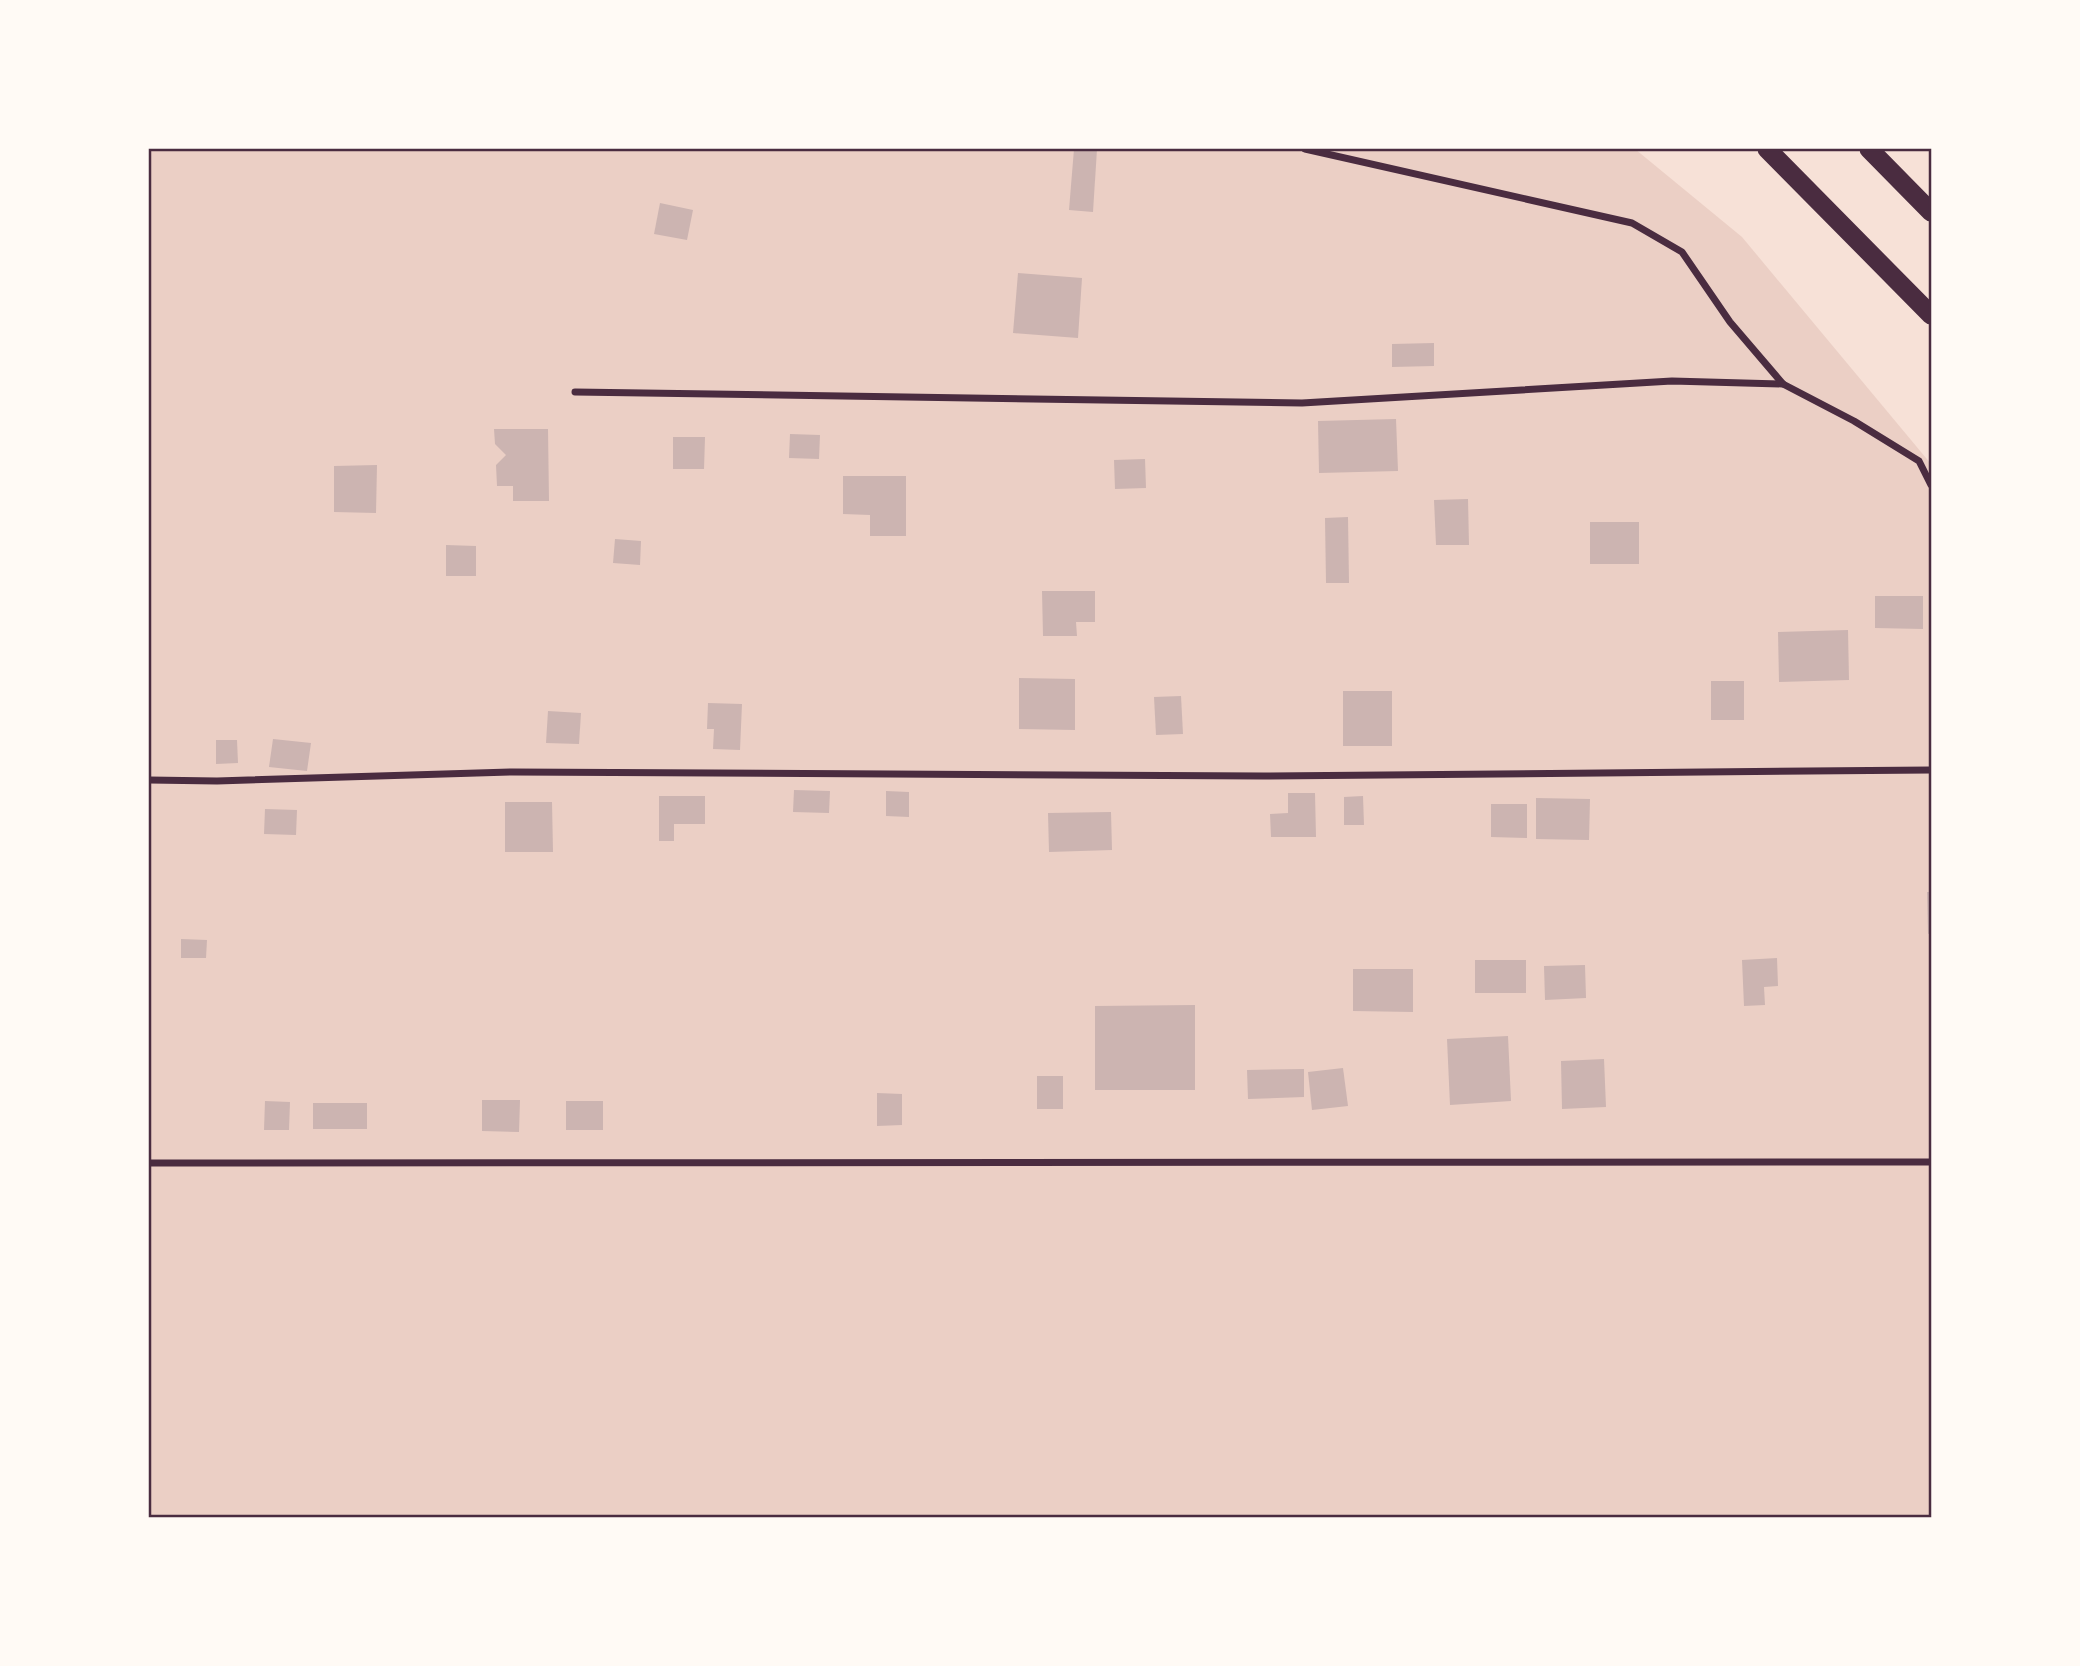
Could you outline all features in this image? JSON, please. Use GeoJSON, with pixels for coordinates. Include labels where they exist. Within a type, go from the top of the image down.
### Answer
{"type":"FeatureCollection","features":[{"type":"Feature","properties":{"kind":"highway"},"geometry":{"type":"LineString","coordinates":[[1767,149],[1931,315]]}},
{"type":"Feature","properties":{"kind":"highway"},"geometry":{"type":"LineString","coordinates":[[1868,149],[1931,212]]}},
{"type":"Feature","properties":{"kind":"street"},"geometry":{"type":"LineString","coordinates":[[1305,149],[1632,223],[1682,252],[1730,323],[1783,384],[1854,421],[1919,461],[1931,485]]}},
{"type":"Feature","properties":{"kind":"street"},"geometry":{"type":"LineString","coordinates":[[575,392],[1303,403],[1672,381],[1783,384]]}},
{"type":"Feature","properties":{"kind":"street"},"geometry":{"type":"LineString","coordinates":[[149,780],[218,781],[512,772],[1263,776],[1931,770]]}},
{"type":"Feature","properties":{"kind":"street"},"geometry":{"type":"LineString","coordinates":[[149,1163],[1931,1162]]}},
{"type":"Feature","properties":{"kind":"shaded area"},"geometry":{"type":"Polygon","coordinates":[[[149,149],[1635,149],[1742,237],[1931,464],[1931,1517],[149,1517],[149,149]]]}},
{"type":"Feature","properties":{"kind":"building"},"geometry":{"type":"Polygon","coordinates":[[[1074,149],[1097,149],[1093,212],[1069,210],[1074,149]]]}},
{"type":"Feature","properties":{"kind":"building"},"geometry":{"type":"Polygon","coordinates":[[[660,203],[693,210],[687,240],[654,234],[660,203]]]}},
{"type":"Feature","properties":{"kind":"building"},"geometry":{"type":"Polygon","coordinates":[[[1018,273],[1082,278],[1078,338],[1013,333],[1018,273]]]}},
{"type":"Feature","properties":{"kind":"building"},"geometry":{"type":"Polygon","coordinates":[[[1434,343],[1434,366],[1392,367],[1392,344],[1434,343]]]}},
{"type":"Feature","properties":{"kind":"building"},"geometry":{"type":"Polygon","coordinates":[[[1396,419],[1398,471],[1319,473],[1318,421],[1396,419]]]}},
{"type":"Feature","properties":{"kind":"building"},"geometry":{"type":"Polygon","coordinates":[[[494,429],[548,429],[549,501],[513,501],[513,486],[497,486],[496,465],[506,455],[495,444],[494,429]]]}},
{"type":"Feature","properties":{"kind":"building"},"geometry":{"type":"Polygon","coordinates":[[[790,434],[820,435],[819,459],[789,458],[790,434]]]}},
{"type":"Feature","properties":{"kind":"building"},"geometry":{"type":"Polygon","coordinates":[[[673,437],[705,437],[704,469],[673,469],[673,437]]]}},
{"type":"Feature","properties":{"kind":"building"},"geometry":{"type":"Polygon","coordinates":[[[1145,459],[1146,488],[1115,489],[1114,460],[1145,459]]]}},
{"type":"Feature","properties":{"kind":"building"},"geometry":{"type":"Polygon","coordinates":[[[377,465],[376,513],[334,512],[334,466],[377,465]]]}},
{"type":"Feature","properties":{"kind":"building"},"geometry":{"type":"Polygon","coordinates":[[[843,476],[906,476],[906,536],[870,536],[870,515],[843,514],[843,476]]]}},
{"type":"Feature","properties":{"kind":"building"},"geometry":{"type":"Polygon","coordinates":[[[1468,499],[1469,545],[1436,545],[1434,500],[1468,499]]]}},
{"type":"Feature","properties":{"kind":"building"},"geometry":{"type":"Polygon","coordinates":[[[1348,517],[1349,583],[1326,583],[1325,518],[1348,517]]]}},
{"type":"Feature","properties":{"kind":"building"},"geometry":{"type":"Polygon","coordinates":[[[1590,522],[1639,522],[1639,564],[1590,564],[1590,522]]]}},
{"type":"Feature","properties":{"kind":"building"},"geometry":{"type":"Polygon","coordinates":[[[615,539],[641,541],[640,565],[613,563],[615,539]]]}},
{"type":"Feature","properties":{"kind":"building"},"geometry":{"type":"Polygon","coordinates":[[[446,545],[476,546],[476,576],[446,576],[446,545]]]}},
{"type":"Feature","properties":{"kind":"building"},"geometry":{"type":"Polygon","coordinates":[[[1042,591],[1095,591],[1095,622],[1076,622],[1077,636],[1043,636],[1042,591]]]}},
{"type":"Feature","properties":{"kind":"building"},"geometry":{"type":"Polygon","coordinates":[[[1875,596],[1923,596],[1923,629],[1875,628],[1875,596]]]}},
{"type":"Feature","properties":{"kind":"building"},"geometry":{"type":"Polygon","coordinates":[[[1848,630],[1849,680],[1779,682],[1778,632],[1848,630]]]}},
{"type":"Feature","properties":{"kind":"building"},"geometry":{"type":"Polygon","coordinates":[[[1019,678],[1075,679],[1075,730],[1019,729],[1019,678]]]}},
{"type":"Feature","properties":{"kind":"building"},"geometry":{"type":"Polygon","coordinates":[[[1711,681],[1744,681],[1744,720],[1711,720],[1711,681]]]}},
{"type":"Feature","properties":{"kind":"building"},"geometry":{"type":"Polygon","coordinates":[[[1343,691],[1392,691],[1392,746],[1343,746],[1343,691]]]}},
{"type":"Feature","properties":{"kind":"building"},"geometry":{"type":"Polygon","coordinates":[[[1181,696],[1183,734],[1156,735],[1154,697],[1181,696]]]}},
{"type":"Feature","properties":{"kind":"building"},"geometry":{"type":"Polygon","coordinates":[[[708,703],[742,704],[740,750],[713,749],[714,729],[707,729],[708,703]]]}},
{"type":"Feature","properties":{"kind":"building"},"geometry":{"type":"Polygon","coordinates":[[[548,711],[581,713],[579,744],[546,743],[548,711]]]}},
{"type":"Feature","properties":{"kind":"building"},"geometry":{"type":"Polygon","coordinates":[[[273,739],[311,743],[307,771],[269,767],[273,739]]]}},
{"type":"Feature","properties":{"kind":"building"},"geometry":{"type":"Polygon","coordinates":[[[216,740],[237,740],[238,763],[216,764],[216,740]]]}},
{"type":"Feature","properties":{"kind":"building"},"geometry":{"type":"Polygon","coordinates":[[[794,790],[830,791],[829,813],[793,812],[794,790]]]}},
{"type":"Feature","properties":{"kind":"building"},"geometry":{"type":"Polygon","coordinates":[[[886,791],[909,792],[909,817],[886,816],[886,791]]]}},
{"type":"Feature","properties":{"kind":"building"},"geometry":{"type":"Polygon","coordinates":[[[1288,793],[1315,793],[1316,837],[1271,837],[1270,814],[1288,813],[1288,793]]]}},
{"type":"Feature","properties":{"kind":"building"},"geometry":{"type":"Polygon","coordinates":[[[659,796],[705,796],[705,824],[674,824],[674,841],[659,841],[659,796]]]}},
{"type":"Feature","properties":{"kind":"building"},"geometry":{"type":"Polygon","coordinates":[[[1363,796],[1364,825],[1344,825],[1344,797],[1363,796]]]}},
{"type":"Feature","properties":{"kind":"building"},"geometry":{"type":"Polygon","coordinates":[[[1536,798],[1590,799],[1589,840],[1536,839],[1536,798]]]}},
{"type":"Feature","properties":{"kind":"building"},"geometry":{"type":"Polygon","coordinates":[[[505,802],[552,802],[553,852],[505,852],[505,802]]]}},
{"type":"Feature","properties":{"kind":"building"},"geometry":{"type":"Polygon","coordinates":[[[1491,804],[1527,804],[1527,838],[1491,837],[1491,804]]]}},
{"type":"Feature","properties":{"kind":"building"},"geometry":{"type":"Polygon","coordinates":[[[265,809],[297,810],[296,835],[264,834],[265,809]]]}},
{"type":"Feature","properties":{"kind":"building"},"geometry":{"type":"Polygon","coordinates":[[[1111,812],[1112,850],[1049,852],[1048,813],[1111,812]]]}},
{"type":"Feature","properties":{"kind":"building"},"geometry":{"type":"Polygon","coordinates":[[[1927,892],[1931,892],[1931,933],[1928,934],[1927,892]]]}},
{"type":"Feature","properties":{"kind":"building"},"geometry":{"type":"Polygon","coordinates":[[[181,939],[207,940],[206,958],[181,958],[181,939]]]}},
{"type":"Feature","properties":{"kind":"building"},"geometry":{"type":"Polygon","coordinates":[[[1777,958],[1778,986],[1764,987],[1765,1005],[1744,1006],[1742,960],[1777,958]]]}},
{"type":"Feature","properties":{"kind":"building"},"geometry":{"type":"Polygon","coordinates":[[[1475,960],[1526,960],[1526,993],[1475,993],[1475,960]]]}},
{"type":"Feature","properties":{"kind":"building"},"geometry":{"type":"Polygon","coordinates":[[[1585,965],[1586,998],[1545,1000],[1544,966],[1585,965]]]}},
{"type":"Feature","properties":{"kind":"building"},"geometry":{"type":"Polygon","coordinates":[[[1353,969],[1413,969],[1413,1012],[1353,1011],[1353,969]]]}},
{"type":"Feature","properties":{"kind":"building"},"geometry":{"type":"Polygon","coordinates":[[[1195,1005],[1195,1090],[1095,1090],[1095,1006],[1195,1005]]]}},
{"type":"Feature","properties":{"kind":"building"},"geometry":{"type":"Polygon","coordinates":[[[1508,1036],[1511,1101],[1450,1105],[1447,1039],[1508,1036]]]}},
{"type":"Feature","properties":{"kind":"building"},"geometry":{"type":"Polygon","coordinates":[[[1604,1059],[1606,1107],[1562,1109],[1561,1061],[1604,1059]]]}},
{"type":"Feature","properties":{"kind":"building"},"geometry":{"type":"Polygon","coordinates":[[[1343,1068],[1348,1106],[1312,1110],[1308,1072],[1343,1068]]]}},
{"type":"Feature","properties":{"kind":"building"},"geometry":{"type":"Polygon","coordinates":[[[1304,1069],[1304,1097],[1248,1099],[1247,1070],[1304,1069]]]}},
{"type":"Feature","properties":{"kind":"building"},"geometry":{"type":"Polygon","coordinates":[[[1037,1076],[1063,1076],[1063,1109],[1037,1109],[1037,1076]]]}},
{"type":"Feature","properties":{"kind":"building"},"geometry":{"type":"Polygon","coordinates":[[[877,1093],[902,1094],[902,1125],[877,1126],[877,1093]]]}},
{"type":"Feature","properties":{"kind":"building"},"geometry":{"type":"Polygon","coordinates":[[[482,1100],[520,1100],[519,1132],[482,1131],[482,1100]]]}},
{"type":"Feature","properties":{"kind":"building"},"geometry":{"type":"Polygon","coordinates":[[[265,1101],[290,1102],[289,1130],[264,1130],[265,1101]]]}},
{"type":"Feature","properties":{"kind":"building"},"geometry":{"type":"Polygon","coordinates":[[[566,1101],[603,1101],[603,1130],[566,1130],[566,1101]]]}},
{"type":"Feature","properties":{"kind":"building"},"geometry":{"type":"Polygon","coordinates":[[[313,1103],[367,1103],[367,1129],[313,1129],[313,1103]]]}}]}
